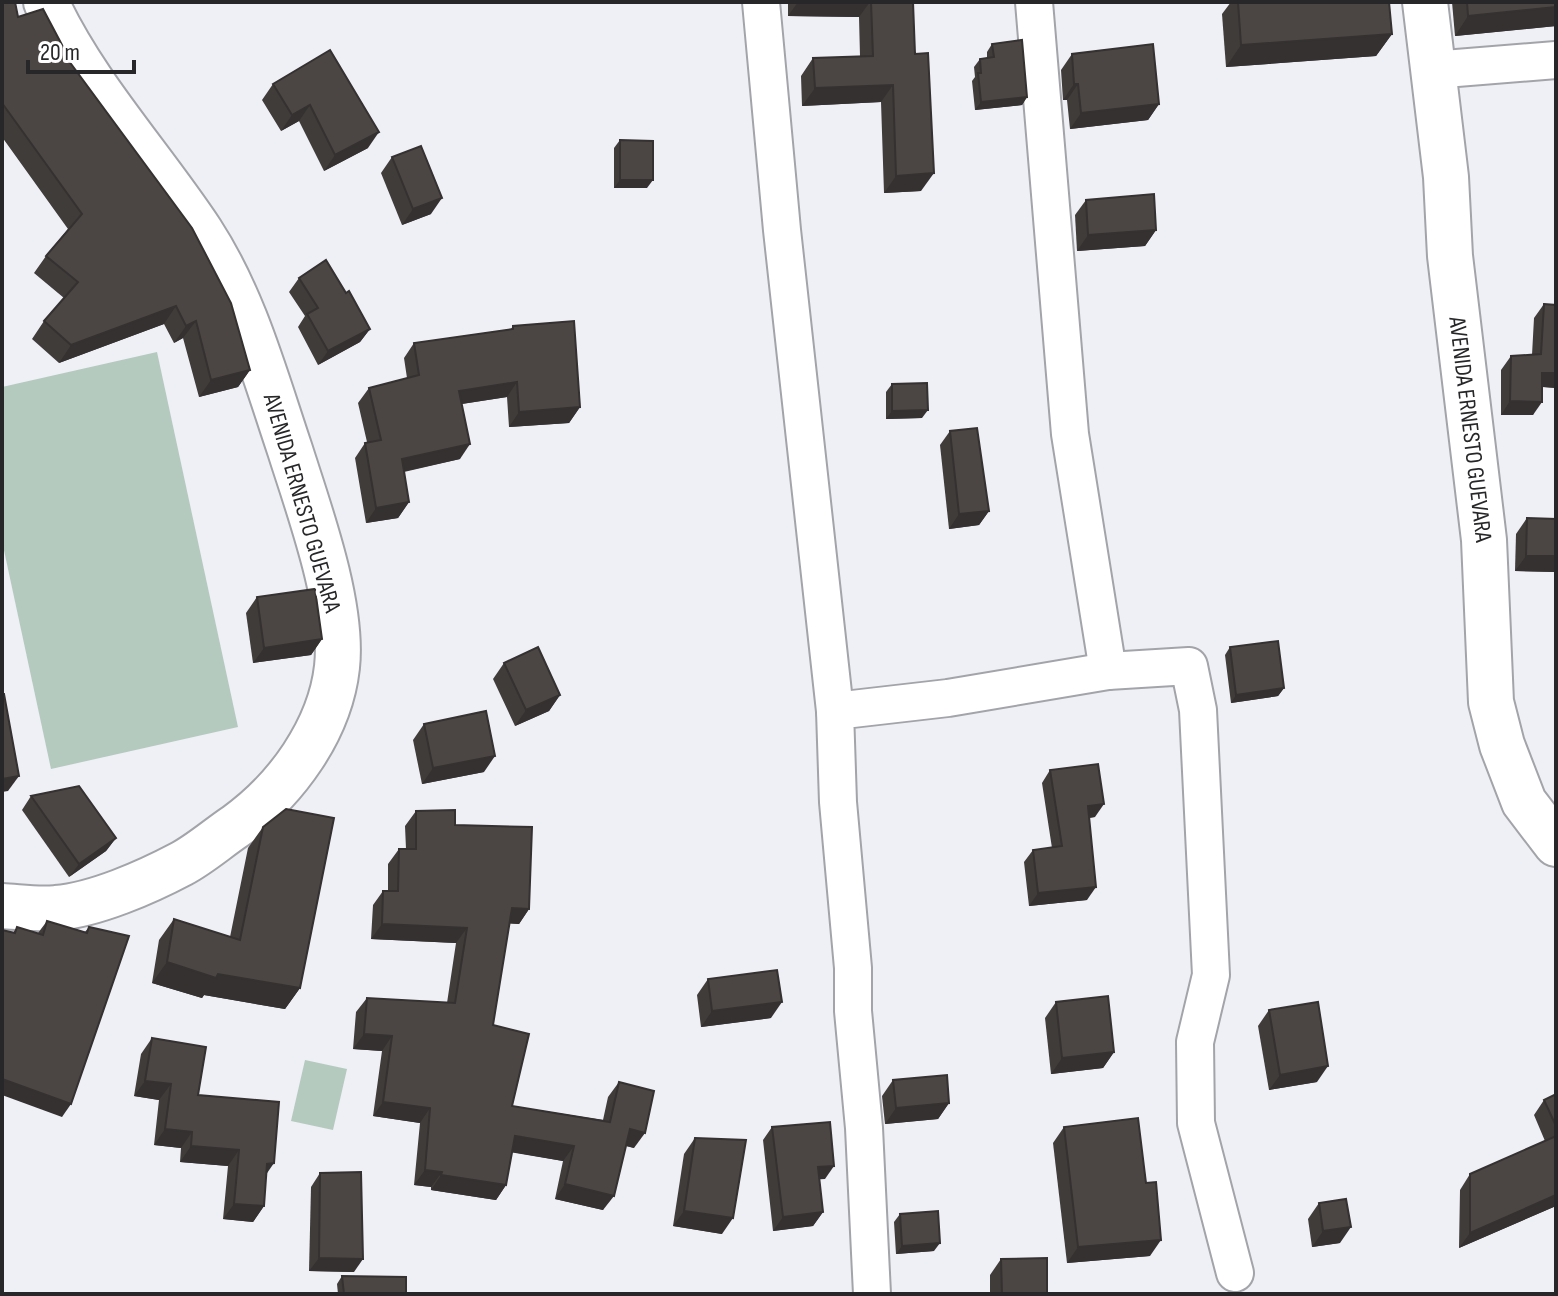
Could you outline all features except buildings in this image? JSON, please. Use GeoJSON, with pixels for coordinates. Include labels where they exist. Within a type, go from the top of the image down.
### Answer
{"type":"FeatureCollection","features":[{"type":"Feature","properties":{"kind":"main road","name":"AVENIDA ERNESTO GUEVARA"},"geometry":{"type":"LineString","coordinates":[[2,906],[58,908],[108,896],[183,863],[247,818],[288,779],[322,723],[337,669],[338,625],[313,521],[248,323],[202,234],[62,36],[46,2]]}},
{"type":"Feature","properties":{"kind":"main road","name":"AVENIDA ERNESTO GUEVARA"},"geometry":{"type":"LineString","coordinates":[[1425,2],[1446,177],[1450,256],[1484,540],[1491,702],[1502,745],[1524,802],[1556,844]]}},
{"type":"Feature","properties":{"kind":"street"},"geometry":{"type":"LineString","coordinates":[[761,2],[835,711],[838,802],[853,968],[853,1011],[864,1128],[872,1294]]}},
{"type":"Feature","properties":{"kind":"street"},"geometry":{"type":"LineString","coordinates":[[1034,2],[1070,434],[1108,671]]}},
{"type":"Feature","properties":{"kind":"street"},"geometry":{"type":"LineString","coordinates":[[1432,70],[1556,60]]}},
{"type":"Feature","properties":{"kind":"street"},"geometry":{"type":"LineString","coordinates":[[835,711],[948,698],[1108,671],[1189,666],[1198,710],[1211,975],[1195,1042],[1196,1123],[1235,1273]]}},
{"type":"Feature","properties":{"kind":"green space"},"geometry":{"type":"Polygon","coordinates":[[[157,352],[238,727],[51,769],[2,541],[2,387],[157,352]]]}},
{"type":"Feature","properties":{"kind":"green space"},"geometry":{"type":"Polygon","coordinates":[[[305,1060],[347,1069],[333,1130],[291,1121],[305,1060]]]}}]}
